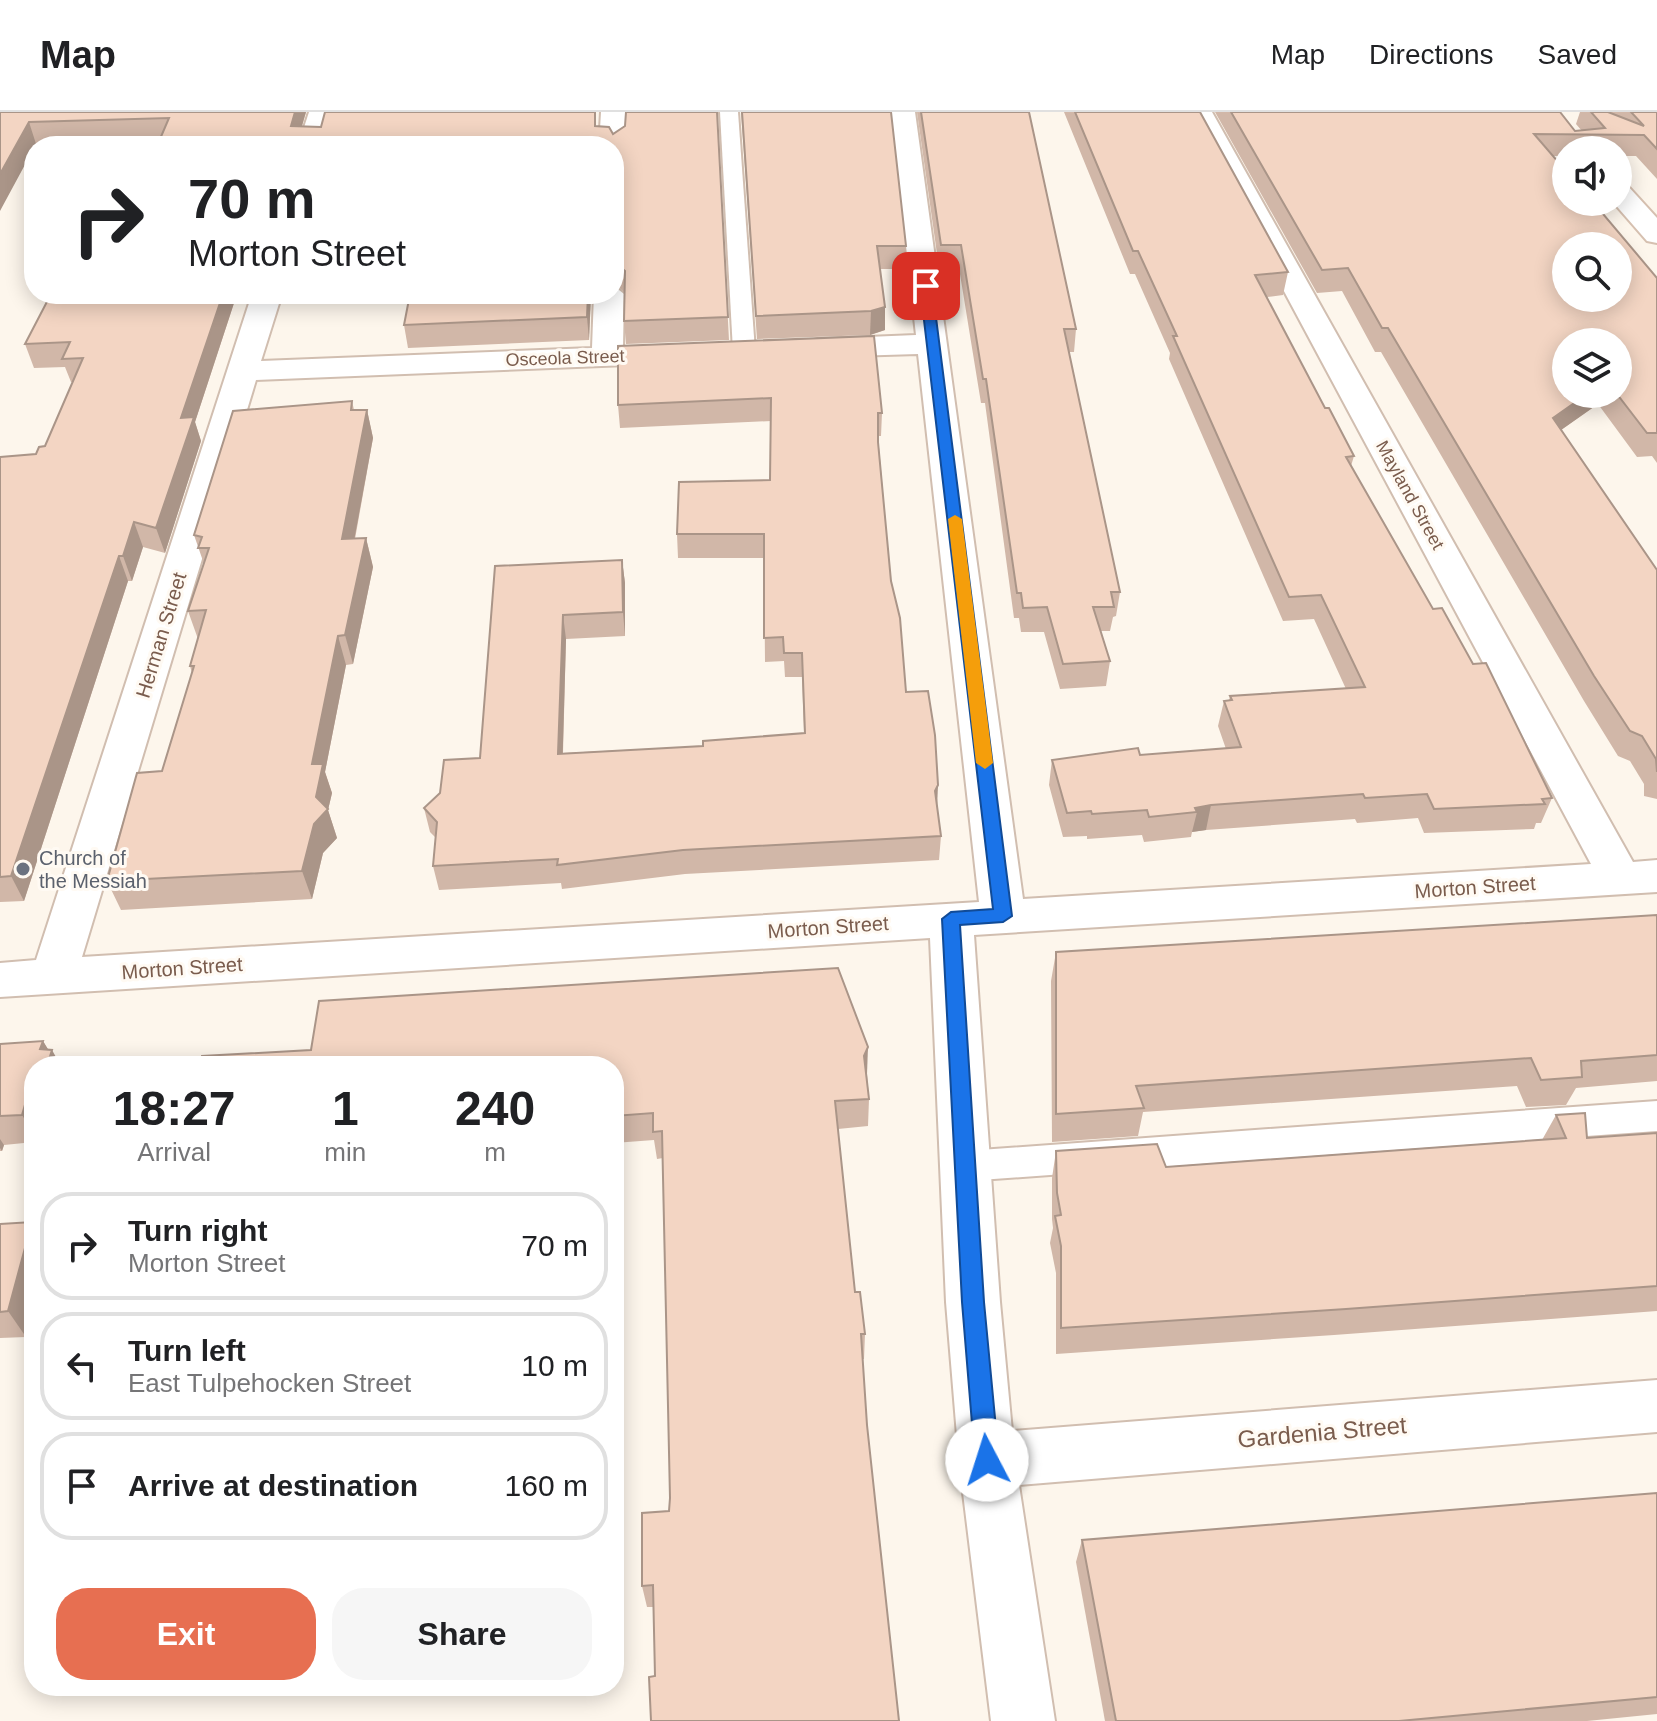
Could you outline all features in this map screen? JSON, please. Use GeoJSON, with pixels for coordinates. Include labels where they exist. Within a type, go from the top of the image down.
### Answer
{"type":"FeatureCollection","features":[{"type":"Feature","properties":{"kind":"street"},"geometry":{"type":"LineString","coordinates":[[314,136],[321,112]]}},
{"type":"Feature","properties":{"kind":"street"},"geometry":{"type":"LineString","coordinates":[[612,136],[613,112]]}},
{"type":"Feature","properties":{"kind":"street"},"geometry":{"type":"LineString","coordinates":[[903,112],[1003,916]]}},
{"type":"Feature","properties":{"kind":"street","name":"Mayland Street"},"geometry":{"type":"LineString","coordinates":[[1200,112],[1638,877]]}},
{"type":"Feature","properties":{"kind":"street"},"geometry":{"type":"LineString","coordinates":[[1632,207],[1657,235]]}},
{"type":"Feature","properties":{"kind":"street","name":"Herman Street"},"geometry":{"type":"LineString","coordinates":[[54,976],[264,304]]}},
{"type":"Feature","properties":{"kind":"street"},"geometry":{"type":"LineString","coordinates":[[607,356],[609,304]]}},
{"type":"Feature","properties":{"kind":"street","name":"Osceola Street"},"geometry":{"type":"LineString","coordinates":[[244,371],[933,344]]}},
{"type":"Feature","properties":{"kind":"street","name":"Morton Street"},"geometry":{"type":"LineString","coordinates":[[0,980],[1638,877]]}},
{"type":"Feature","properties":{"kind":"street"},"geometry":{"type":"LineString","coordinates":[[951,919],[973,1302],[987,1460],[1023,1721]]}},
{"type":"Feature","properties":{"kind":"street","name":"Gardenia Street"},"geometry":{"type":"LineString","coordinates":[[987,1460],[1657,1406]]}},
{"type":"Feature","properties":{"kind":"lane"},"geometry":{"type":"LineString","coordinates":[[729,112],[769,350]]}},
{"type":"Feature","properties":{"kind":"lane"},"geometry":{"type":"LineString","coordinates":[[966,1166],[1657,1116]]}},
{"type":"Feature","properties":{"kind":"building"},"geometry":{"type":"Polygon","coordinates":[[[0,112],[295,112],[291,126],[321,127],[325,112],[595,112],[595,126],[609,127],[613,134],[625,126],[626,112],[717,112],[728,317],[624,321],[624,136],[161,136],[169,118],[29,122],[0,174],[0,112]]]}},
{"type":"Feature","properties":{"kind":"building"},"geometry":{"type":"Polygon","coordinates":[[[742,112],[891,112],[906,246],[877,246],[885,307],[871,311],[756,316],[742,112]]]}},
{"type":"Feature","properties":{"kind":"building"},"geometry":{"type":"Polygon","coordinates":[[[921,112],[1029,112],[1076,329],[1064,329],[1120,592],[1111,592],[1114,607],[1093,607],[1110,661],[1063,664],[1047,607],[1023,608],[1021,593],[1017,593],[986,379],[983,379],[961,245],[941,245],[921,112]]]}},
{"type":"Feature","properties":{"kind":"building"},"geometry":{"type":"Polygon","coordinates":[[[1075,112],[1200,112],[1288,272],[1255,275],[1325,408],[1329,408],[1354,456],[1346,457],[1433,609],[1442,608],[1473,664],[1486,663],[1552,798],[1542,799],[1545,804],[1434,809],[1427,794],[1365,798],[1363,794],[1211,805],[1195,808],[1197,812],[1149,817],[1147,810],[1067,813],[1052,760],[1138,748],[1140,755],[1241,747],[1224,701],[1232,700],[1230,696],[1365,687],[1321,595],[1289,597],[1173,336],[1177,336],[1138,251],[1133,251],[1075,112]]]}},
{"type":"Feature","properties":{"kind":"building"},"geometry":{"type":"Polygon","coordinates":[[[1231,112],[1560,112],[1575,131],[1605,128],[1591,112],[1608,112],[1644,126],[1631,112],[1657,112],[1657,149],[1644,135],[1534,134],[1552,155],[1552,216],[1605,216],[1618,232],[1552,232],[1552,312],[1632,312],[1632,248],[1657,278],[1657,433],[1647,433],[1628,408],[1632,408],[1632,328],[1552,328],[1552,408],[1567,408],[1553,418],[1657,570],[1657,772],[1656,759],[1642,736],[1630,731],[1594,676],[1388,328],[1382,328],[1348,268],[1322,270],[1231,112]]]}},
{"type":"Feature","properties":{"kind":"building"},"geometry":{"type":"Polygon","coordinates":[[[46,304],[220,304],[181,418],[194,417],[156,528],[134,522],[123,556],[119,556],[11,876],[0,877],[0,457],[36,454],[39,447],[45,446],[83,358],[62,359],[70,342],[25,344],[46,304]]]}},
{"type":"Feature","properties":{"kind":"building"},"geometry":{"type":"Polygon","coordinates":[[[408,304],[588,304],[587,317],[404,325],[408,304]]]}},
{"type":"Feature","properties":{"kind":"building"},"geometry":{"type":"Polygon","coordinates":[[[874,336],[882,413],[878,413],[878,442],[891,581],[900,618],[906,692],[928,691],[935,735],[938,785],[935,791],[941,836],[683,850],[557,865],[558,859],[433,866],[437,822],[424,808],[440,793],[444,760],[480,758],[495,566],[622,560],[623,612],[563,615],[558,754],[703,746],[703,741],[805,733],[802,653],[784,653],[783,637],[764,638],[764,534],[677,534],[679,482],[770,480],[771,398],[618,405],[618,346],[874,336]]]}},
{"type":"Feature","properties":{"kind":"building"},"geometry":{"type":"Polygon","coordinates":[[[352,401],[351,410],[367,410],[342,539],[366,538],[345,635],[338,636],[312,764],[323,764],[316,797],[328,809],[314,824],[302,871],[107,881],[137,773],[162,771],[194,666],[190,666],[206,610],[188,611],[209,548],[198,548],[202,537],[194,535],[233,411],[352,401]]]}},
{"type":"Feature","properties":{"kind":"building"},"geometry":{"type":"Polygon","coordinates":[[[1657,915],[1657,1055],[1581,1061],[1582,1077],[1541,1080],[1531,1058],[1136,1086],[1144,1108],[1056,1114],[1056,952],[1657,915]]]}},
{"type":"Feature","properties":{"kind":"building"},"geometry":{"type":"Polygon","coordinates":[[[838,968],[868,1047],[864,1056],[869,1099],[835,1101],[855,1292],[860,1292],[865,1334],[861,1334],[867,1425],[899,1721],[651,1721],[649,1677],[655,1676],[653,1585],[642,1586],[642,1513],[669,1511],[670,1498],[662,1131],[653,1132],[653,1113],[624,1115],[624,1056],[202,1056],[311,1050],[319,1001],[838,968]]]}},
{"type":"Feature","properties":{"kind":"building"},"geometry":{"type":"Polygon","coordinates":[[[43,1041],[40,1049],[52,1050],[50,1056],[24,1056],[22,1115],[0,1116],[0,1044],[43,1041]]]}},
{"type":"Feature","properties":{"kind":"building"},"geometry":{"type":"Polygon","coordinates":[[[1585,1113],[1587,1138],[1657,1133],[1657,1286],[1061,1328],[1061,1246],[1055,1216],[1061,1215],[1056,1151],[1157,1144],[1166,1167],[1566,1138],[1556,1115],[1585,1113]]]}},
{"type":"Feature","properties":{"kind":"building"},"geometry":{"type":"Polygon","coordinates":[[[24,1222],[24,1252],[8,1311],[0,1312],[0,1224],[24,1222]]]}},
{"type":"Feature","properties":{"kind":"building"},"geometry":{"type":"Polygon","coordinates":[[[1657,1493],[1657,1697],[1399,1721],[1116,1721],[1082,1540],[1657,1493]]]}},
{"type":"Feature","properties":{"kind":"slow traffic"},"geometry":{"type":"LineString","coordinates":[[955,519],[985,763]]}},
{"type":"Feature","properties":{"kind":"place","name":"Church of the Messiah"},"geometry":{"type":"Point","coordinates":[23,869]}},
{"type":"Feature","properties":{"kind":"route"},"geometry":{"type":"LineString","coordinates":[[926,286],[1003,916],[951,919],[973,1302],[987,1460]]}}]}
